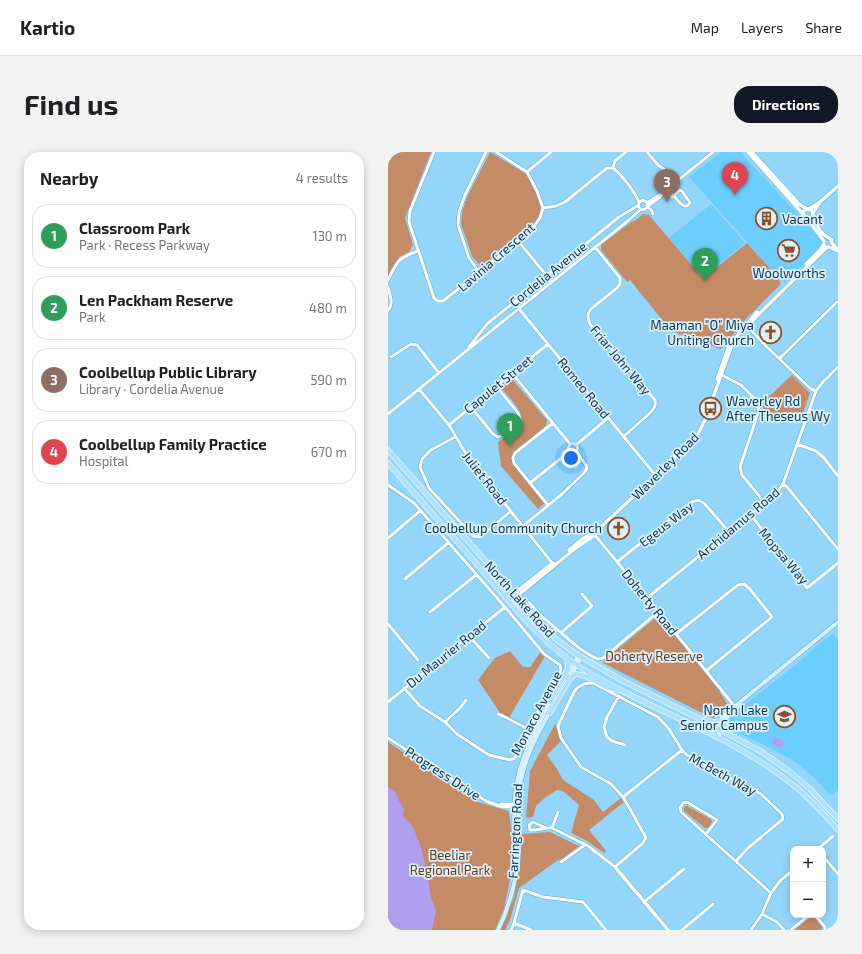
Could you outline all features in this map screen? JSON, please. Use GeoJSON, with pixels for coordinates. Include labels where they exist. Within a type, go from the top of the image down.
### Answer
{"type":"FeatureCollection","features":[{"type":"Feature","properties":{"kind":"main road","name":"North Lake Road"},"geometry":{"type":"LineString","coordinates":[[388,450],[540,624],[557,640],[580,657],[623,681],[762,752],[790,772],[810,789],[838,819]]}},
{"type":"Feature","properties":{"kind":"main road","name":"North Lake Road"},"geometry":{"type":"LineString","coordinates":[[388,464],[546,641],[575,664],[621,690],[721,739],[755,758],[785,778],[814,803],[838,830]]}},
{"type":"Feature","properties":{"kind":"main road"},"geometry":{"type":"LineString","coordinates":[[708,733],[719,727],[722,720],[735,707],[838,622]]}},
{"type":"Feature","properties":{"kind":"main road"},"geometry":{"type":"LineString","coordinates":[[735,707],[838,626]]}},
{"type":"Feature","properties":{"kind":"main road"},"geometry":{"type":"LineString","coordinates":[[551,702],[554,693],[568,669],[566,657]]}},
{"type":"Feature","properties":{"kind":"main road","name":"Farrington Road"},"geometry":{"type":"LineString","coordinates":[[498,930],[509,901],[514,873],[514,838],[518,780],[525,754],[551,702],[580,657]]}},
{"type":"Feature","properties":{"kind":"main road","name":"Farrington Road"},"geometry":{"type":"LineString","coordinates":[[517,806],[526,760],[533,742],[575,664]]}},
{"type":"Feature","properties":{"kind":"main road"},"geometry":{"type":"LineString","coordinates":[[550,712],[569,680],[575,674],[583,675],[612,690],[621,690]]}},
{"type":"Feature","properties":{"kind":"main road"},"geometry":{"type":"LineString","coordinates":[[700,719],[713,722],[722,720]]}},
{"type":"Feature","properties":{"kind":"main road"},"geometry":{"type":"LineString","coordinates":[[722,720],[728,734]]}},
{"type":"Feature","properties":{"kind":"main road"},"geometry":{"type":"LineString","coordinates":[[717,728],[721,739]]}},
{"type":"Feature","properties":{"kind":"street"},"geometry":{"type":"LineString","coordinates":[[388,280],[397,262],[404,256],[418,251],[409,222],[410,211],[434,152]]}},
{"type":"Feature","properties":{"kind":"street"},"geometry":{"type":"LineString","coordinates":[[480,272],[469,258],[458,225],[459,212],[465,195],[486,152]]}},
{"type":"Feature","properties":{"kind":"street","name":"Lavinia Crescent"},"geometry":{"type":"LineString","coordinates":[[418,251],[434,298],[438,301],[443,301],[531,231],[540,218],[543,208],[537,191],[527,172],[496,152]]}},
{"type":"Feature","properties":{"kind":"street"},"geometry":{"type":"LineString","coordinates":[[527,172],[551,152]]}},
{"type":"Feature","properties":{"kind":"street"},"geometry":{"type":"LineString","coordinates":[[613,168],[615,161],[626,152]]}},
{"type":"Feature","properties":{"kind":"street"},"geometry":{"type":"LineString","coordinates":[[647,152],[658,165],[665,170]]}},
{"type":"Feature","properties":{"kind":"street"},"geometry":{"type":"LineString","coordinates":[[633,191],[641,209],[660,197],[666,190],[713,152]]}},
{"type":"Feature","properties":{"kind":"street"},"geometry":{"type":"LineString","coordinates":[[748,152],[799,204],[812,210],[818,228],[826,243]]}},
{"type":"Feature","properties":{"kind":"street"},"geometry":{"type":"LineString","coordinates":[[752,152],[785,190],[826,243],[838,251]]}},
{"type":"Feature","properties":{"kind":"street"},"geometry":{"type":"LineString","coordinates":[[543,208],[556,206],[565,202],[607,168],[613,168],[647,205],[653,214]]}},
{"type":"Feature","properties":{"kind":"street"},"geometry":{"type":"LineString","coordinates":[[805,216],[804,211],[820,202],[838,186]]}},
{"type":"Feature","properties":{"kind":"street"},"geometry":{"type":"LineString","coordinates":[[666,190],[684,206],[690,203],[680,190],[673,196]]}},
{"type":"Feature","properties":{"kind":"street","name":"Cordelia Avenue"},"geometry":{"type":"LineString","coordinates":[[466,352],[487,324],[518,298],[619,217],[639,204],[642,200],[647,205]]}},
{"type":"Feature","properties":{"kind":"street"},"geometry":{"type":"LineString","coordinates":[[805,216],[811,217],[820,202]]}},
{"type":"Feature","properties":{"kind":"street","name":"Cordelia Avenue"},"geometry":{"type":"LineString","coordinates":[[388,414],[641,209]]}},
{"type":"Feature","properties":{"kind":"street"},"geometry":{"type":"LineString","coordinates":[[826,243],[831,239],[838,251]]}},
{"type":"Feature","properties":{"kind":"street"},"geometry":{"type":"LineString","coordinates":[[518,241],[552,282]]}},
{"type":"Feature","properties":{"kind":"street","name":"Waverley Road"},"geometry":{"type":"LineString","coordinates":[[509,600],[577,543],[594,534],[683,451],[698,434],[708,414],[720,375],[733,342],[740,332],[826,243],[831,246],[832,243]]}},
{"type":"Feature","properties":{"kind":"street","name":"Friar John Way"},"geometry":{"type":"LineString","coordinates":[[595,247],[620,278],[620,284],[589,311],[587,316],[590,324],[655,400],[656,404],[654,409],[623,437]]}},
{"type":"Feature","properties":{"kind":"street"},"geometry":{"type":"LineString","coordinates":[[388,288],[392,304],[388,310]]}},
{"type":"Feature","properties":{"kind":"street"},"geometry":{"type":"LineString","coordinates":[[518,298],[517,304],[519,308]]}},
{"type":"Feature","properties":{"kind":"street"},"geometry":{"type":"LineString","coordinates":[[780,358],[837,302]]}},
{"type":"Feature","properties":{"kind":"street","name":"Romeo Road"},"geometry":{"type":"LineString","coordinates":[[519,308],[655,476]]}},
{"type":"Feature","properties":{"kind":"street"},"geometry":{"type":"LineString","coordinates":[[747,326],[811,389],[816,391]]}},
{"type":"Feature","properties":{"kind":"street"},"geometry":{"type":"LineString","coordinates":[[391,357],[411,344],[417,345],[439,373]]}},
{"type":"Feature","properties":{"kind":"street","name":"Capulet Street"},"geometry":{"type":"LineString","coordinates":[[449,425],[548,344]]}},
{"type":"Feature","properties":{"kind":"street","name":"Archidamus Road"},"geometry":{"type":"LineString","coordinates":[[647,598],[776,494],[783,484],[816,391],[838,367]]}},
{"type":"Feature","properties":{"kind":"street"},"geometry":{"type":"LineString","coordinates":[[512,373],[570,444],[570,451]]}},
{"type":"Feature","properties":{"kind":"street"},"geometry":{"type":"LineString","coordinates":[[720,375],[726,376],[727,378],[732,379],[741,385],[756,400],[759,410],[740,467],[742,476],[765,503]]}},
{"type":"Feature","properties":{"kind":"street"},"geometry":{"type":"LineString","coordinates":[[471,406],[493,434],[498,437],[517,424],[520,418],[518,413],[496,386]]}},
{"type":"Feature","properties":{"kind":"street","name":"Juliet Road"},"geometry":{"type":"LineString","coordinates":[[419,389],[449,425],[469,459],[553,564]]}},
{"type":"Feature","properties":{"kind":"street"},"geometry":{"type":"LineString","coordinates":[[576,445],[608,418]]}},
{"type":"Feature","properties":{"kind":"street"},"geometry":{"type":"LineString","coordinates":[[548,505],[514,463],[513,458],[515,453],[553,423]]}},
{"type":"Feature","properties":{"kind":"street"},"geometry":{"type":"LineString","coordinates":[[455,436],[431,450],[422,459],[420,466],[429,488],[472,536],[480,537],[511,511]]}},
{"type":"Feature","properties":{"kind":"street"},"geometry":{"type":"LineString","coordinates":[[570,444],[573,443],[576,445]]}},
{"type":"Feature","properties":{"kind":"street"},"geometry":{"type":"LineString","coordinates":[[797,444],[816,451],[824,458],[838,476]]}},
{"type":"Feature","properties":{"kind":"street"},"geometry":{"type":"LineString","coordinates":[[523,526],[581,477],[586,471],[586,465],[576,451],[578,448],[576,445]]}},
{"type":"Feature","properties":{"kind":"street"},"geometry":{"type":"LineString","coordinates":[[530,483],[570,451],[576,451]]}},
{"type":"Feature","properties":{"kind":"street"},"geometry":{"type":"LineString","coordinates":[[783,484],[787,486],[838,549]]}},
{"type":"Feature","properties":{"kind":"street","name":"Monaco Avenue"},"geometry":{"type":"LineString","coordinates":[[388,485],[414,503],[544,654],[560,665],[561,670],[528,729],[515,758],[510,760],[489,754],[457,734],[445,722],[420,706],[404,688]]}},
{"type":"Feature","properties":{"kind":"street","name":"Egeus Way"},"geometry":{"type":"LineString","coordinates":[[617,562],[692,502],[698,500],[704,503],[729,532]]}},
{"type":"Feature","properties":{"kind":"street"},"geometry":{"type":"LineString","coordinates":[[388,538],[420,511]]}},
{"type":"Feature","properties":{"kind":"street","name":"Mopsa Way"},"geometry":{"type":"LineString","coordinates":[[750,515],[807,588],[838,563]]}},
{"type":"Feature","properties":{"kind":"street","name":"Doherty Road"},"geometry":{"type":"LineString","coordinates":[[594,534],[735,707]]}},
{"type":"Feature","properties":{"kind":"street"},"geometry":{"type":"LineString","coordinates":[[405,579],[448,543]]}},
{"type":"Feature","properties":{"kind":"street"},"geometry":{"type":"LineString","coordinates":[[430,612],[476,575]]}},
{"type":"Feature","properties":{"kind":"street"},"geometry":{"type":"LineString","coordinates":[[676,634],[738,585],[744,584],[750,589],[772,617],[706,671]]}},
{"type":"Feature","properties":{"kind":"street"},"geometry":{"type":"LineString","coordinates":[[562,632],[592,606],[582,594]]}},
{"type":"Feature","properties":{"kind":"street"},"geometry":{"type":"LineString","coordinates":[[529,602],[540,615],[562,632],[579,648],[598,659],[603,658],[658,612]]}},
{"type":"Feature","properties":{"kind":"street","name":"Du Maurier Road"},"geometry":{"type":"LineString","coordinates":[[388,702],[504,607]]}},
{"type":"Feature","properties":{"kind":"street"},"geometry":{"type":"LineString","coordinates":[[388,624],[418,660]]}},
{"type":"Feature","properties":{"kind":"street"},"geometry":{"type":"LineString","coordinates":[[469,636],[489,658]]}},
{"type":"Feature","properties":{"kind":"street"},"geometry":{"type":"LineString","coordinates":[[615,867],[643,844],[646,838],[623,797],[611,784],[581,767],[561,738],[558,726],[574,692],[581,686],[593,683],[619,696],[658,717],[669,729],[682,750]]}},
{"type":"Feature","properties":{"kind":"street"},"geometry":{"type":"LineString","coordinates":[[619,696],[607,717],[604,727],[607,737],[612,741],[625,745]]}},
{"type":"Feature","properties":{"kind":"street"},"geometry":{"type":"LineString","coordinates":[[445,722],[466,700]]}},
{"type":"Feature","properties":{"kind":"street"},"geometry":{"type":"LineString","coordinates":[[498,714],[528,729]]}},
{"type":"Feature","properties":{"kind":"street","name":"Progress Drive"},"geometry":{"type":"LineString","coordinates":[[388,738],[486,801],[502,807],[517,806]]}},
{"type":"Feature","properties":{"kind":"street","name":"McBeth Way"},"geometry":{"type":"LineString","coordinates":[[623,797],[682,750],[694,759],[761,794],[782,814],[783,819],[748,848],[736,861]]}},
{"type":"Feature","properties":{"kind":"street"},"geometry":{"type":"LineString","coordinates":[[706,834],[717,820],[688,802],[683,803],[680,808],[681,812],[771,893]]}},
{"type":"Feature","properties":{"kind":"street"},"geometry":{"type":"LineString","coordinates":[[552,828],[558,812]]}},
{"type":"Feature","properties":{"kind":"street"},"geometry":{"type":"LineString","coordinates":[[546,828],[533,822],[529,825],[530,830],[552,828],[585,845],[606,860],[615,867],[668,930]]}},
{"type":"Feature","properties":{"kind":"street"},"geometry":{"type":"LineString","coordinates":[[821,846],[833,836]]}},
{"type":"Feature","properties":{"kind":"street"},"geometry":{"type":"LineString","coordinates":[[561,862],[585,845]]}},
{"type":"Feature","properties":{"kind":"street"},"geometry":{"type":"LineString","coordinates":[[826,860],[838,874]]}},
{"type":"Feature","properties":{"kind":"street"},"geometry":{"type":"LineString","coordinates":[[644,902],[684,869]]}},
{"type":"Feature","properties":{"kind":"street"},"geometry":{"type":"LineString","coordinates":[[751,930],[762,914],[771,893],[780,881],[790,873]]}},
{"type":"Feature","properties":{"kind":"street","name":"Farrington Road"},"geometry":{"type":"LineString","coordinates":[[511,930],[523,890],[542,897],[583,902],[606,930]]}},
{"type":"Feature","properties":{"kind":"street"},"geometry":{"type":"LineString","coordinates":[[682,930],[713,904]]}},
{"type":"Feature","properties":{"kind":"street"},"geometry":{"type":"LineString","coordinates":[[762,914],[777,922],[784,930]]}},
{"type":"Feature","properties":{"kind":"street"},"geometry":{"type":"LineString","coordinates":[[791,930],[805,918]]}},
{"type":"Feature","properties":{"kind":"street"},"geometry":{"type":"LineString","coordinates":[[818,918],[825,927],[825,930]]}},
{"type":"Feature","properties":{"kind":"street"},"geometry":{"type":"LineString","coordinates":[[514,923],[531,930]]}},
{"type":"Feature","properties":{"kind":"shaded area"},"geometry":{"type":"Polygon","coordinates":[[[721,152],[740,152],[822,240],[822,247],[784,283],[689,177],[721,152]]]}},
{"type":"Feature","properties":{"kind":"shaded area"},"geometry":{"type":"Polygon","coordinates":[[[711,204],[745,243],[703,276],[669,238],[711,204]]]}},
{"type":"Feature","properties":{"kind":"shaded area","name":"North Lake Senior Campus"},"geometry":{"type":"Polygon","coordinates":[[[833,633],[838,640],[838,790],[830,796],[818,781],[795,762],[771,748],[731,730],[728,725],[728,720],[833,633]]]}},
{"type":"Feature","properties":{"kind":"shaded area"},"geometry":{"type":"Polygon","coordinates":[[[774,737],[785,741],[782,748],[772,744],[774,737]]]}},
{"type":"Feature","properties":{"kind":"shaded area"},"geometry":{"type":"Polygon","coordinates":[[[388,787],[395,791],[404,809],[403,816],[413,827],[421,847],[427,871],[431,898],[436,911],[432,930],[388,930],[388,787]]]}},
{"type":"Feature","properties":{"kind":"green space"},"geometry":{"type":"Polygon","coordinates":[[[388,152],[431,152],[405,218],[413,245],[409,252],[399,257],[388,277],[388,152]]]}},
{"type":"Feature","properties":{"kind":"green space"},"geometry":{"type":"Polygon","coordinates":[[[490,152],[526,174],[536,192],[542,208],[538,217],[529,229],[481,267],[472,256],[461,224],[462,212],[467,197],[490,152]]]}},
{"type":"Feature","properties":{"kind":"green space"},"geometry":{"type":"Polygon","coordinates":[[[643,214],[649,215],[701,276],[705,277],[747,243],[777,276],[781,284],[746,319],[721,349],[671,331],[630,280],[627,282],[601,250],[601,245],[643,214]]]}},
{"type":"Feature","properties":{"kind":"green space"},"geometry":{"type":"Polygon","coordinates":[[[792,375],[810,393],[800,422],[764,411],[762,403],[792,375]]]}},
{"type":"Feature","properties":{"kind":"green space"},"geometry":{"type":"Polygon","coordinates":[[[509,379],[512,379],[547,420],[546,426],[513,455],[515,461],[545,503],[538,509],[501,466],[498,442],[519,427],[522,421],[522,416],[516,405],[501,388],[501,385],[509,379]]]}},
{"type":"Feature","properties":{"kind":"green space","name":"Doherty Reserve"},"geometry":{"type":"Polygon","coordinates":[[[659,615],[716,686],[728,705],[728,707],[717,717],[712,718],[603,663],[604,660],[659,615]]]}},
{"type":"Feature","properties":{"kind":"green space"},"geometry":{"type":"Polygon","coordinates":[[[510,651],[523,667],[530,667],[540,653],[545,656],[509,718],[500,713],[478,680],[495,658],[510,651]]]}},
{"type":"Feature","properties":{"kind":"green space"},"geometry":{"type":"Polygon","coordinates":[[[555,724],[561,741],[547,755],[563,780],[594,800],[603,812],[621,798],[624,802],[589,830],[606,851],[604,853],[587,841],[571,833],[579,805],[563,791],[557,790],[546,797],[536,806],[533,817],[526,818],[530,771],[555,724]]]}},
{"type":"Feature","properties":{"kind":"green space","name":"Beeliar Regional Park"},"geometry":{"type":"Polygon","coordinates":[[[388,742],[478,802],[509,811],[512,837],[512,870],[504,909],[495,930],[388,930],[388,742]]]}},
{"type":"Feature","properties":{"kind":"green space"},"geometry":{"type":"Polygon","coordinates":[[[685,806],[711,819],[712,822],[708,828],[705,828],[684,811],[685,806]]]}},
{"type":"Feature","properties":{"kind":"green space"},"geometry":{"type":"Polygon","coordinates":[[[550,832],[579,846],[519,888],[510,920],[505,930],[500,930],[514,897],[520,866],[522,834],[550,832]]]}},
{"type":"Feature","properties":{"kind":"green space"},"geometry":{"type":"Polygon","coordinates":[[[810,918],[815,918],[822,926],[822,930],[794,930],[810,918]]]}},
{"type":"Feature","properties":{"kind":"place","name":"Coolbellup Family Practice"},"geometry":{"type":"Point","coordinates":[735,195]}},
{"type":"Feature","properties":{"kind":"place","name":"Coolbellup Public Library"},"geometry":{"type":"Point","coordinates":[667,202]}},
{"type":"Feature","properties":{"kind":"place","name":"Vacant"},"geometry":{"type":"Point","coordinates":[767,219]}},
{"type":"Feature","properties":{"kind":"place","name":"Woolworths"},"geometry":{"type":"Point","coordinates":[789,251]}},
{"type":"Feature","properties":{"kind":"place","name":"Len Packham Reserve"},"geometry":{"type":"Point","coordinates":[705,281]}},
{"type":"Feature","properties":{"kind":"place","name":"Maaman \"O\" Miya Uniting Church"},"geometry":{"type":"Point","coordinates":[770,332]}},
{"type":"Feature","properties":{"kind":"place","name":"Waverley Rd After Theseus Wy"},"geometry":{"type":"Point","coordinates":[711,408]}},
{"type":"Feature","properties":{"kind":"place","name":"Classroom Park"},"geometry":{"type":"Point","coordinates":[510,446]}},
{"type":"Feature","properties":{"kind":"place","name":"Coolbellup Community Church"},"geometry":{"type":"Point","coordinates":[618,528]}},
{"type":"Feature","properties":{"kind":"place","name":"North Lake Senior Campus"},"geometry":{"type":"Point","coordinates":[784,717]}}]}
